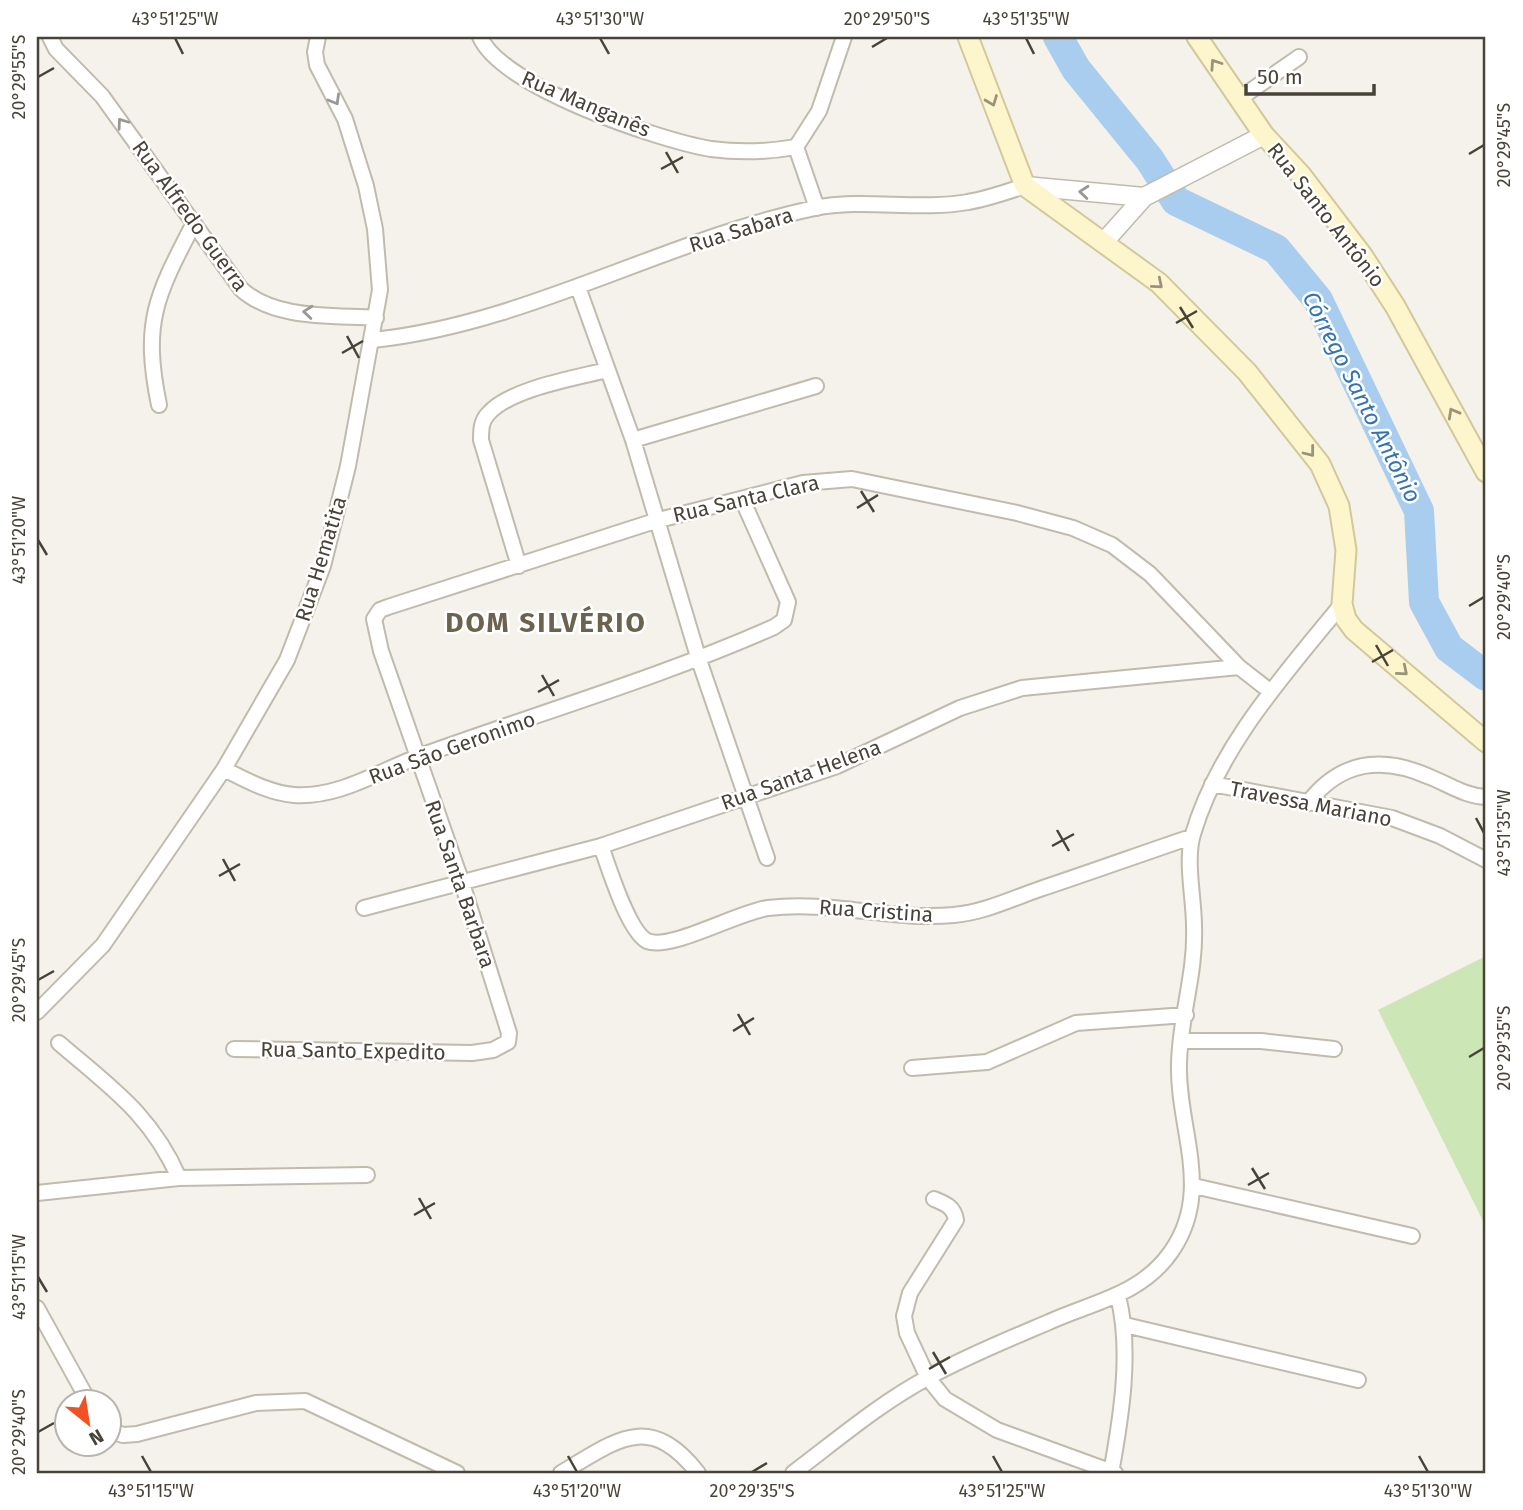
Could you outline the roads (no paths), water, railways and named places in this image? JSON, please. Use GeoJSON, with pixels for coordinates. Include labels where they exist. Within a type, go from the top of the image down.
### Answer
{"type":"FeatureCollection","features":[{"type":"Feature","properties":{"kind":"main road"},"geometry":{"type":"LineString","coordinates":[[968,37],[1025,186],[1168,293],[1247,372],[1320,464],[1339,506],[1346,550],[1342,604],[1346,620],[1354,630],[1486,742]]}},
{"type":"Feature","properties":{"kind":"main road","name":"Rua Santo Antônio"},"geometry":{"type":"LineString","coordinates":[[1197,37],[1264,135],[1301,175],[1362,254],[1395,306],[1486,472]]}},
{"type":"Feature","properties":{"kind":"street","name":"Rua Alfredo Guerra"},"geometry":{"type":"LineString","coordinates":[[50,37],[56,50],[102,96],[241,289],[253,300],[292,311],[376,318]]}},
{"type":"Feature","properties":{"kind":"street","name":"Rua Hematita"},"geometry":{"type":"LineString","coordinates":[[37,1012],[103,945],[224,769],[287,660],[323,566],[340,507],[373,340],[380,290],[375,229],[366,186],[345,118],[317,65],[315,52],[318,37]]}},
{"type":"Feature","properties":{"kind":"street","name":"Rua Manganês"},"geometry":{"type":"LineString","coordinates":[[480,37],[484,46],[502,64],[524,80],[650,133],[711,149],[761,153],[796,147]]}},
{"type":"Feature","properties":{"kind":"street"},"geometry":{"type":"LineString","coordinates":[[817,208],[796,147],[819,111],[844,37]]}},
{"type":"Feature","properties":{"kind":"street"},"geometry":{"type":"LineString","coordinates":[[1239,99],[1299,57]]}},
{"type":"Feature","properties":{"kind":"street"},"geometry":{"type":"LineString","coordinates":[[1103,243],[1148,195],[1264,135]]}},
{"type":"Feature","properties":{"kind":"street"},"geometry":{"type":"LineString","coordinates":[[1025,186],[1148,195]]}},
{"type":"Feature","properties":{"kind":"street","name":"Rua Sabara"},"geometry":{"type":"LineString","coordinates":[[373,340],[447,328],[578,286],[673,251],[817,208],[968,203],[1025,186]]}},
{"type":"Feature","properties":{"kind":"street"},"geometry":{"type":"LineString","coordinates":[[159,405],[151,354],[156,299],[194,223]]}},
{"type":"Feature","properties":{"kind":"street"},"geometry":{"type":"LineString","coordinates":[[578,286],[633,440],[655,521],[699,660],[767,858]]}},
{"type":"Feature","properties":{"kind":"street"},"geometry":{"type":"LineString","coordinates":[[519,566],[481,440],[482,425],[493,410],[519,396],[607,370]]}},
{"type":"Feature","properties":{"kind":"street"},"geometry":{"type":"LineString","coordinates":[[633,440],[816,386]]}},
{"type":"Feature","properties":{"kind":"street","name":"Rua Santa Clara"},"geometry":{"type":"LineString","coordinates":[[381,651],[374,619],[380,610],[655,521],[803,483],[852,479],[914,490],[1073,528],[1112,545],[1150,574],[1239,667],[1271,692]]}},
{"type":"Feature","properties":{"kind":"street","name":"Rua São Geronimo"},"geometry":{"type":"LineString","coordinates":[[224,769],[268,790],[294,795],[323,793],[358,783],[417,757],[699,660],[757,635],[784,620],[788,602],[741,499]]}},
{"type":"Feature","properties":{"kind":"street"},"geometry":{"type":"LineString","coordinates":[[793,1473],[864,1419],[928,1377],[1052,1320],[1118,1296],[1149,1277],[1172,1251],[1190,1212],[1194,1186],[1182,1119],[1181,1041],[1193,967],[1191,837],[1212,784],[1271,692],[1342,604]]}},
{"type":"Feature","properties":{"kind":"street","name":"Rua Santa Barbara"},"geometry":{"type":"LineString","coordinates":[[381,651],[462,883],[509,1033],[508,1042],[502,1048],[472,1053]]}},
{"type":"Feature","properties":{"kind":"street","name":"Rua Santa Helena"},"geometry":{"type":"LineString","coordinates":[[364,908],[601,846],[850,761],[960,708],[1022,688],[1239,667]]}},
{"type":"Feature","properties":{"kind":"street"},"geometry":{"type":"LineString","coordinates":[[1308,803],[1321,786],[1352,768],[1385,762],[1429,776],[1471,796],[1486,797]]}},
{"type":"Feature","properties":{"kind":"street","name":"Travessa Mariano"},"geometry":{"type":"LineString","coordinates":[[1212,784],[1392,818],[1440,836],[1486,860]]}},
{"type":"Feature","properties":{"kind":"street","name":"Rua Cristina"},"geometry":{"type":"LineString","coordinates":[[601,846],[633,926],[645,940],[658,944],[679,940],[727,919],[770,908],[820,908],[911,917],[955,915],[995,907],[1191,837]]}},
{"type":"Feature","properties":{"kind":"street"},"geometry":{"type":"LineString","coordinates":[[912,1068],[987,1062],[1076,1023],[1186,1015]]}},
{"type":"Feature","properties":{"kind":"street"},"geometry":{"type":"LineString","coordinates":[[1181,1041],[1261,1041],[1334,1049]]}},
{"type":"Feature","properties":{"kind":"street"},"geometry":{"type":"LineString","coordinates":[[59,1043],[151,1126],[166,1148],[179,1178]]}},
{"type":"Feature","properties":{"kind":"street","name":"Rua Santo Expedito"},"geometry":{"type":"LineString","coordinates":[[234,1049],[472,1053]]}},
{"type":"Feature","properties":{"kind":"street"},"geometry":{"type":"LineString","coordinates":[[37,1193],[179,1178],[367,1175]]}},
{"type":"Feature","properties":{"kind":"street"},"geometry":{"type":"LineString","coordinates":[[1194,1186],[1412,1236]]}},
{"type":"Feature","properties":{"kind":"street"},"geometry":{"type":"LineString","coordinates":[[934,1199],[948,1205],[955,1212],[956,1220],[910,1293],[904,1316],[906,1333],[928,1377],[945,1399],[998,1430],[1112,1473],[1125,1325],[1118,1296]]}},
{"type":"Feature","properties":{"kind":"street"},"geometry":{"type":"LineString","coordinates":[[37,1308],[81,1388]]}},
{"type":"Feature","properties":{"kind":"street"},"geometry":{"type":"LineString","coordinates":[[1125,1325],[1358,1380]]}},
{"type":"Feature","properties":{"kind":"street"},"geometry":{"type":"LineString","coordinates":[[122,1435],[138,1434],[256,1403],[305,1401],[457,1473]]}},
{"type":"Feature","properties":{"kind":"street"},"geometry":{"type":"LineString","coordinates":[[561,1473],[603,1446],[625,1437],[648,1435],[664,1440],[685,1457],[698,1473]]}},
{"type":"Feature","properties":{"kind":"waterway","name":"Córrego Santo Antônio"},"geometry":{"type":"LineString","coordinates":[[1058,37],[1076,69],[1150,160],[1176,201],[1276,249],[1318,300],[1419,511],[1424,602],[1449,648],[1486,676]]}},
{"type":"Feature","properties":{"kind":"district","name":"DOM SILVÉRIO"},"geometry":{"type":"Point","coordinates":[546,622]}}]}
